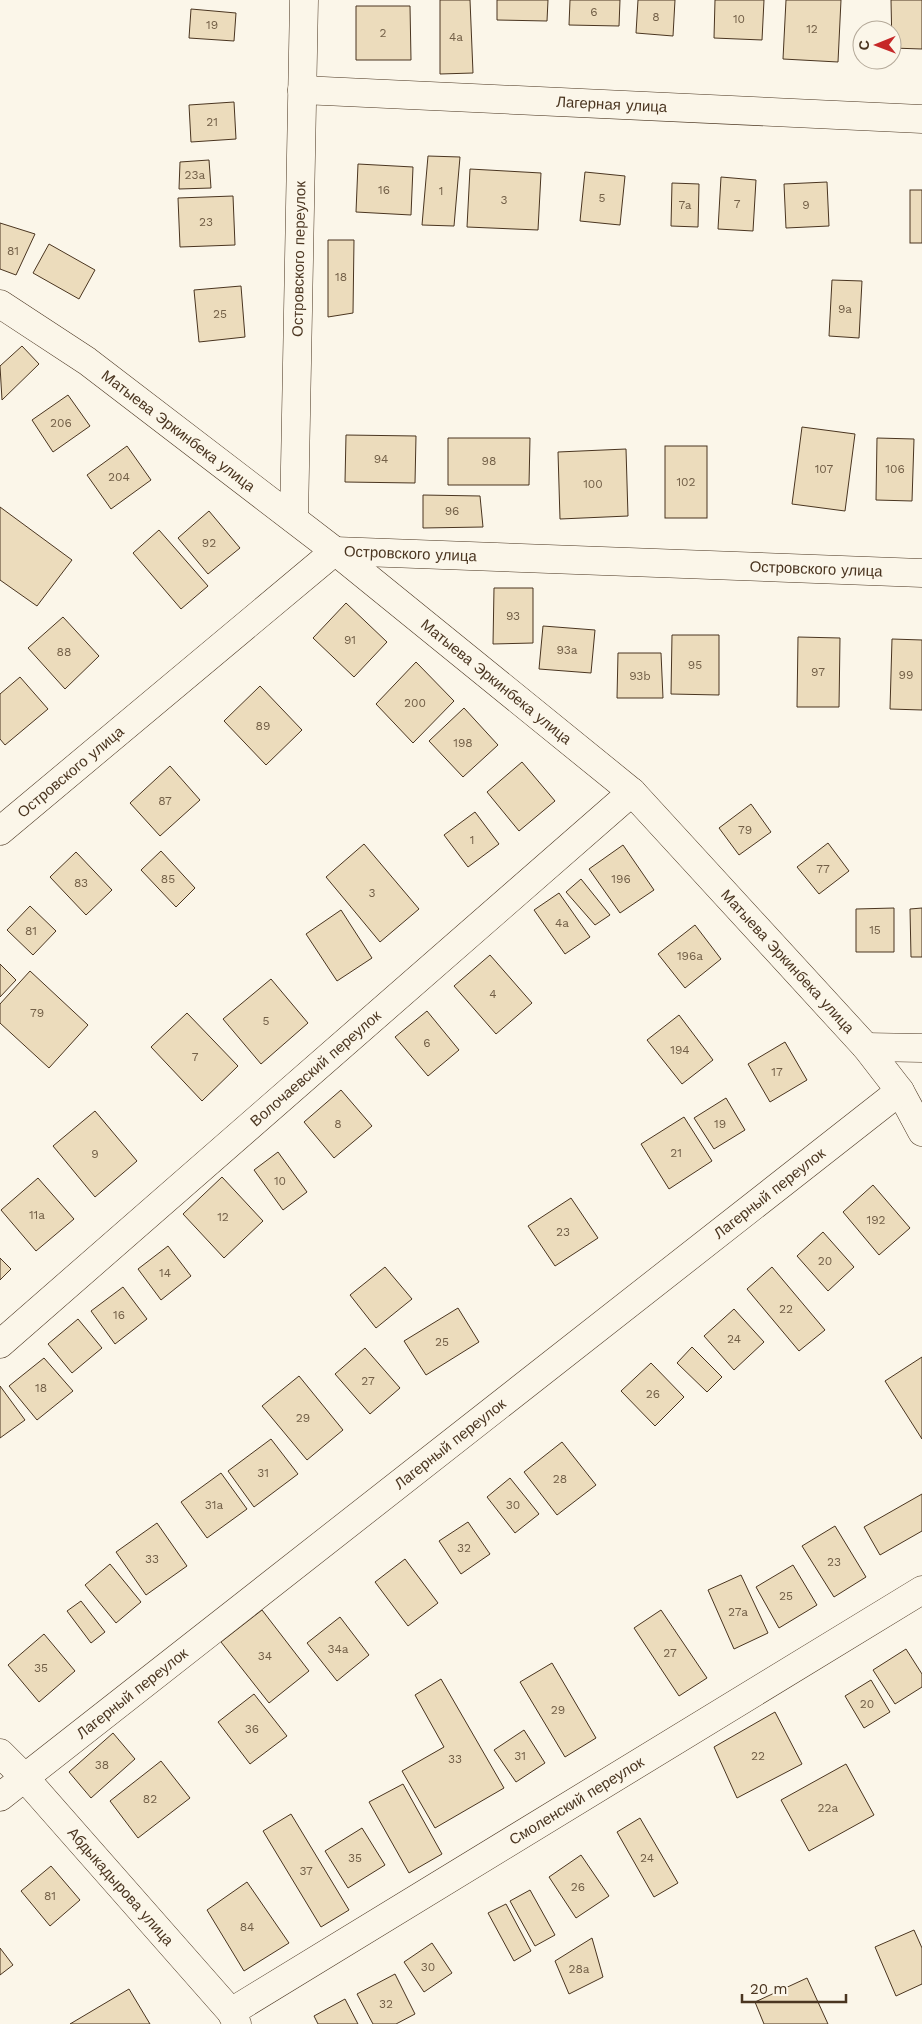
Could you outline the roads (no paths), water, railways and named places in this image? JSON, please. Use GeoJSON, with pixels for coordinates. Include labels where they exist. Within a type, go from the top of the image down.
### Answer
{"type":"FeatureCollection","features":[{"type":"Feature","properties":{"kind":"street","name":"Островского переулок"},"geometry":{"type":"LineString","coordinates":[[294,519],[304,0]]}},
{"type":"Feature","properties":{"kind":"street","name":"Лагерная улица"},"geometry":{"type":"LineString","coordinates":[[302,90],[922,118]]}},
{"type":"Feature","properties":{"kind":"street","name":"Матыева Эркинбека улица"},"geometry":{"type":"LineString","coordinates":[[0,304],[87,362],[336,551],[632,792],[866,1047],[900,1091],[922,1132]]}},
{"type":"Feature","properties":{"kind":"street","name":"Островского улица"},"geometry":{"type":"LineString","coordinates":[[0,831],[336,551],[922,573]]}},
{"type":"Feature","properties":{"kind":"street","name":"Волочаевский переулок"},"geometry":{"type":"LineString","coordinates":[[0,1344],[632,792]]}},
{"type":"Feature","properties":{"kind":"street"},"geometry":{"type":"LineString","coordinates":[[866,1047],[922,1048]]}},
{"type":"Feature","properties":{"kind":"street","name":"Лагерный переулок"},"geometry":{"type":"LineString","coordinates":[[0,1796],[900,1091]]}},
{"type":"Feature","properties":{"kind":"street","name":"Смоленский переулок"},"geometry":{"type":"LineString","coordinates":[[234,2018],[922,1590]]}},
{"type":"Feature","properties":{"kind":"street","name":"Абдыкадырова улица"},"geometry":{"type":"LineString","coordinates":[[0,1753],[24,1777],[234,2018]]}}]}
